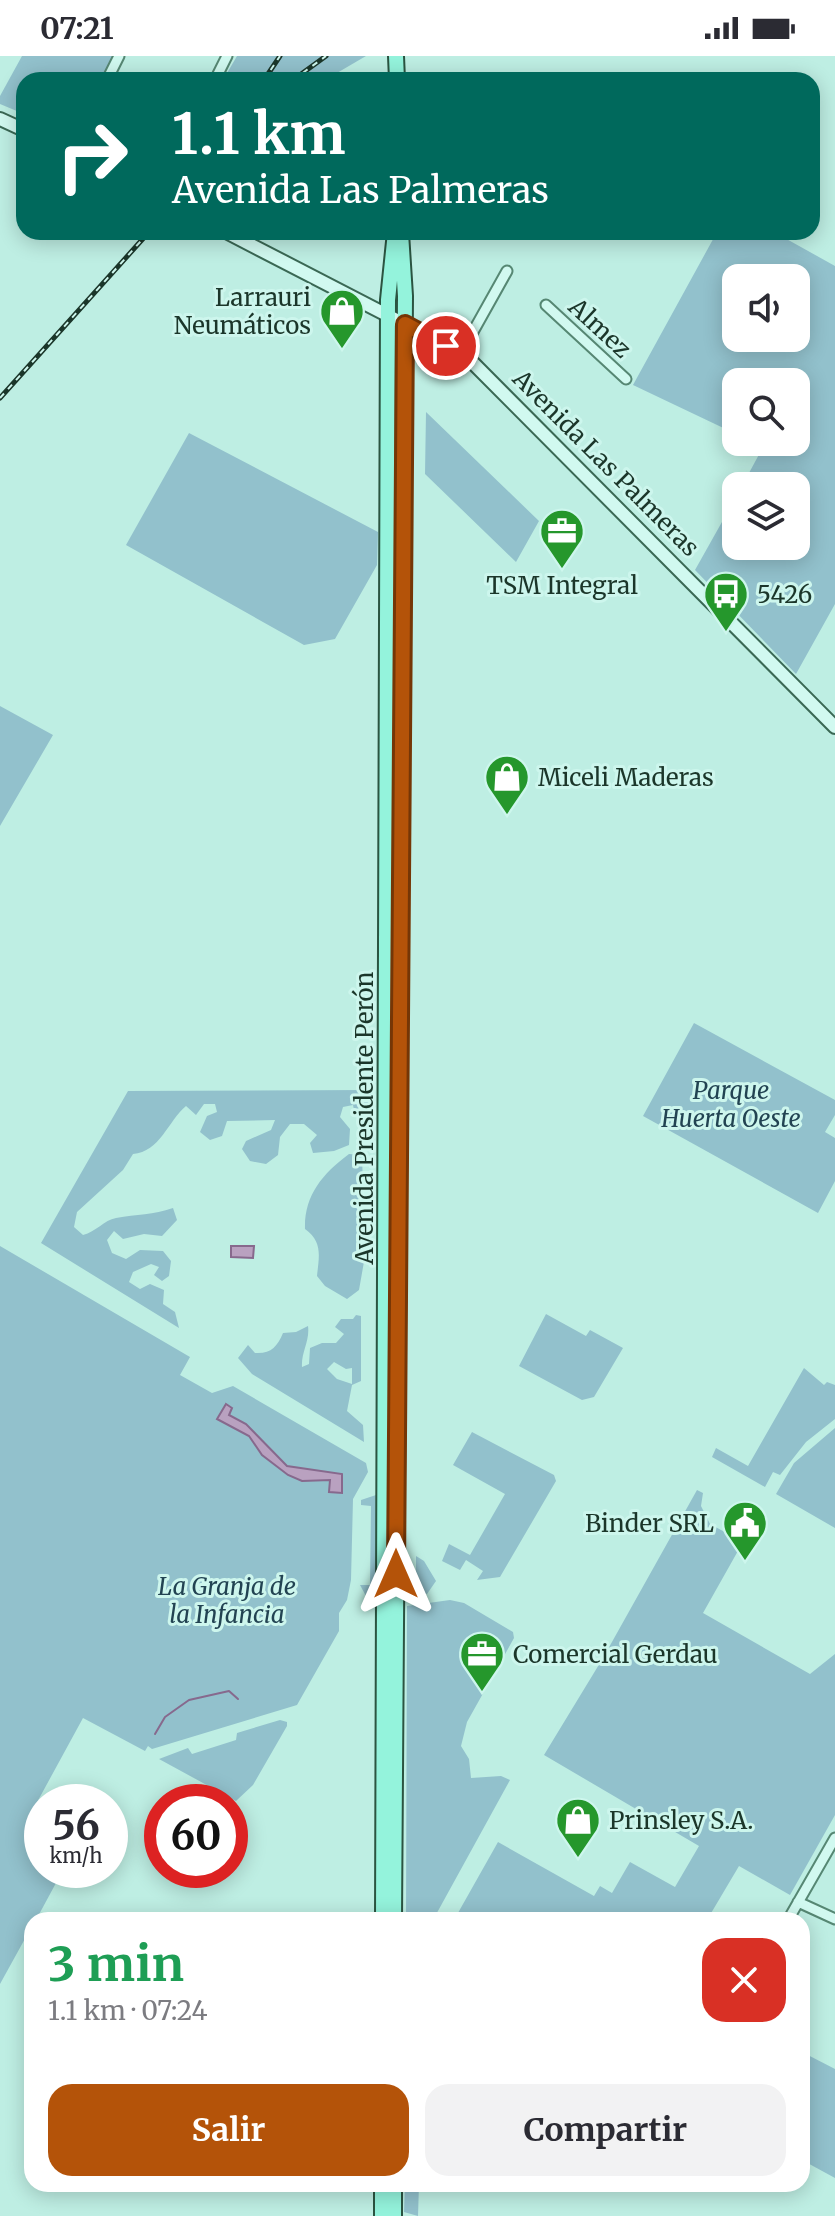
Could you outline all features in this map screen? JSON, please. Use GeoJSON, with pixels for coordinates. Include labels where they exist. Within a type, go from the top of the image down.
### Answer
{"type":"FeatureCollection","features":[{"type":"Feature","properties":{"kind":"main road","name":"Avenida Las Palmeras"},"geometry":{"type":"LineString","coordinates":[[241,240],[460,355],[502,389],[835,727]]}},
{"type":"Feature","properties":{"kind":"main road","name":"Avenida Presidente Perón"},"geometry":{"type":"LineString","coordinates":[[383,1912],[389,317],[397,240]]}},
{"type":"Feature","properties":{"kind":"main road","name":"Avenida Presidente Perón"},"geometry":{"type":"LineString","coordinates":[[394,1912],[405,324],[399,240]]}},
{"type":"Feature","properties":{"kind":"main road"},"geometry":{"type":"LineString","coordinates":[[382,2192],[382,2216]]}},
{"type":"Feature","properties":{"kind":"main road"},"geometry":{"type":"LineString","coordinates":[[394,2192],[394,2216]]}},
{"type":"Feature","properties":{"kind":"street"},"geometry":{"type":"LineString","coordinates":[[460,355],[507,271]]}},
{"type":"Feature","properties":{"kind":"street","name":"Almez"},"geometry":{"type":"LineString","coordinates":[[546,305],[626,379]]}},
{"type":"Feature","properties":{"kind":"street"},"geometry":{"type":"LineString","coordinates":[[792,1912],[835,1838]]}},
{"type":"Feature","properties":{"kind":"street"},"geometry":{"type":"LineString","coordinates":[[798,1902],[835,1919]]}},
{"type":"Feature","properties":{"kind":"green space"},"geometry":{"type":"Polygon","coordinates":[[[22,56],[114,56],[106,72],[16,72],[16,111],[0,104],[0,96],[22,56]]]}},
{"type":"Feature","properties":{"kind":"green space"},"geometry":{"type":"Polygon","coordinates":[[[237,56],[366,56],[339,72],[228,72],[237,56]]]}},
{"type":"Feature","properties":{"kind":"green space"},"geometry":{"type":"Polygon","coordinates":[[[713,240],[788,240],[835,266],[835,604],[796,674],[695,570],[722,522],[722,560],[810,560],[810,472],[750,472],[758,456],[810,456],[810,368],[722,368],[722,427],[633,385],[713,240]]]}},
{"type":"Feature","properties":{"kind":"green space"},"geometry":{"type":"Polygon","coordinates":[[[426,412],[539,521],[516,562],[425,474],[426,412]]]}},
{"type":"Feature","properties":{"kind":"green space"},"geometry":{"type":"Polygon","coordinates":[[[189,433],[378,532],[377,565],[335,639],[304,645],[126,545],[189,433]]]}},
{"type":"Feature","properties":{"kind":"green space"},"geometry":{"type":"Polygon","coordinates":[[[0,706],[53,735],[0,826],[0,706]]]}},
{"type":"Feature","properties":{"kind":"green space","name":"Parque Huerta Oeste"},"geometry":{"type":"Polygon","coordinates":[[[694,1023],[835,1100],[835,1115],[825,1132],[835,1138],[835,1181],[818,1213],[643,1116],[694,1023]]]}},
{"type":"Feature","properties":{"kind":"green space"},"geometry":{"type":"Polygon","coordinates":[[[370,1090],[369,1115],[355,1115],[353,1105],[343,1107],[340,1117],[350,1129],[349,1145],[334,1151],[313,1153],[310,1143],[317,1135],[304,1124],[290,1124],[280,1137],[278,1155],[266,1164],[250,1161],[242,1149],[246,1141],[271,1130],[275,1120],[227,1121],[222,1136],[210,1140],[200,1132],[207,1116],[217,1112],[215,1104],[204,1104],[196,1115],[186,1106],[157,1142],[133,1154],[123,1170],[77,1212],[74,1227],[83,1235],[112,1219],[173,1208],[177,1220],[162,1236],[144,1234],[123,1239],[114,1231],[107,1240],[112,1253],[126,1259],[140,1250],[163,1251],[171,1261],[169,1276],[162,1281],[154,1275],[159,1267],[151,1264],[133,1272],[129,1282],[140,1289],[150,1284],[164,1290],[163,1304],[175,1312],[179,1328],[41,1243],[128,1091],[370,1090]]]}},
{"type":"Feature","properties":{"kind":"green space"},"geometry":{"type":"Polygon","coordinates":[[[349,1154],[362,1155],[365,1256],[359,1290],[347,1299],[325,1286],[317,1276],[317,1244],[305,1229],[305,1217],[316,1187],[349,1154]]]}},
{"type":"Feature","properties":{"kind":"green space","name":"La Granja de la Infancia"},"geometry":{"type":"Polygon","coordinates":[[[0,1246],[190,1357],[180,1375],[212,1393],[233,1386],[366,1463],[368,1472],[353,1499],[351,1580],[347,1600],[339,1613],[339,1631],[297,1705],[152,1749],[148,1746],[145,1751],[83,1718],[47,1784],[24,1784],[24,1888],[53,1888],[40,1912],[24,1912],[24,1940],[0,1984],[0,1246]]]}},
{"type":"Feature","properties":{"kind":"green space"},"geometry":{"type":"Polygon","coordinates":[[[546,1314],[586,1336],[590,1330],[623,1348],[594,1397],[582,1400],[519,1366],[546,1314]]]}},
{"type":"Feature","properties":{"kind":"green space"},"geometry":{"type":"Polygon","coordinates":[[[356,1315],[361,1316],[361,1381],[352,1385],[347,1411],[363,1425],[364,1442],[252,1374],[238,1358],[248,1345],[255,1353],[269,1351],[276,1346],[283,1333],[296,1332],[308,1326],[302,1367],[309,1364],[310,1348],[322,1343],[336,1343],[344,1334],[335,1327],[341,1319],[353,1319],[356,1315]],[[334,1362],[327,1369],[337,1379],[352,1384],[352,1368],[346,1369],[334,1362]]]}},
{"type":"Feature","properties":{"kind":"green space"},"geometry":{"type":"Polygon","coordinates":[[[804,1368],[824,1385],[827,1382],[835,1385],[835,1419],[806,1442],[780,1475],[773,1472],[765,1487],[712,1457],[716,1448],[748,1466],[804,1368]]]}},
{"type":"Feature","properties":{"kind":"green space"},"geometry":{"type":"Polygon","coordinates":[[[835,1428],[835,1528],[776,1494],[794,1463],[835,1428]]]}},
{"type":"Feature","properties":{"kind":"green space"},"geometry":{"type":"Polygon","coordinates":[[[472,1432],[554,1475],[556,1481],[500,1577],[477,1580],[483,1571],[466,1560],[460,1570],[442,1561],[449,1544],[470,1555],[505,1494],[453,1465],[472,1432]]]}},
{"type":"Feature","properties":{"kind":"green space"},"geometry":{"type":"Polygon","coordinates":[[[697,1490],[703,1493],[701,1506],[710,1524],[743,1542],[703,1613],[810,1674],[835,1654],[835,1815],[790,1895],[739,1866],[712,1912],[459,1912],[498,1842],[594,1896],[600,1886],[612,1893],[630,1862],[675,1887],[699,1846],[544,1755],[603,1658],[697,1490]]]}},
{"type":"Feature","properties":{"kind":"green space"},"geometry":{"type":"Polygon","coordinates":[[[376,1495],[376,1591],[366,1596],[360,1585],[370,1585],[371,1506],[361,1505],[361,1500],[376,1495]]]}},
{"type":"Feature","properties":{"kind":"green space"},"geometry":{"type":"Polygon","coordinates":[[[416,1556],[424,1561],[436,1581],[427,1594],[416,1592],[416,1556]]]}},
{"type":"Feature","properties":{"kind":"green space"},"geometry":{"type":"Polygon","coordinates":[[[450,1600],[464,1603],[513,1632],[514,1638],[467,1722],[461,1746],[469,1759],[471,1778],[501,1776],[510,1780],[437,1912],[406,1912],[407,1606],[450,1600]]]}},
{"type":"Feature","properties":{"kind":"green space"},"geometry":{"type":"Polygon","coordinates":[[[280,1720],[287,1722],[248,1790],[248,1784],[205,1784],[159,1759],[188,1748],[192,1754],[236,1740],[237,1733],[280,1720]]]}},
{"type":"Feature","properties":{"kind":"green space"},"geometry":{"type":"Polygon","coordinates":[[[810,2056],[835,2069],[835,2178],[810,2164],[810,2056]]]}},
{"type":"Feature","properties":{"kind":"green space"},"geometry":{"type":"Polygon","coordinates":[[[405,2192],[419,2192],[418,2216],[404,2212],[405,2192]]]}},
{"type":"Feature","properties":{"kind":"shaded area"},"geometry":{"type":"Polygon","coordinates":[[[231,1246],[254,1246],[253,1258],[231,1257],[231,1246]]]}},
{"type":"Feature","properties":{"kind":"shaded area"},"geometry":{"type":"Polygon","coordinates":[[[226,1404],[232,1408],[229,1415],[246,1424],[287,1466],[342,1474],[342,1493],[329,1492],[330,1480],[302,1481],[288,1475],[262,1455],[249,1436],[217,1419],[226,1404]]]}},
{"type":"Feature","properties":{"kind":"waterway"},"geometry":{"type":"LineString","coordinates":[[155,1734],[165,1717],[189,1700],[229,1691],[238,1699]]}},
{"type":"Feature","properties":{"kind":"railway"},"geometry":{"type":"LineString","coordinates":[[269,72],[280,56]]}},
{"type":"Feature","properties":{"kind":"railway"},"geometry":{"type":"LineString","coordinates":[[304,72],[326,56]]}},
{"type":"Feature","properties":{"kind":"railway"},"geometry":{"type":"LineString","coordinates":[[0,398],[142,240]]}},
{"type":"Feature","properties":{"kind":"place","name":"Larrauri Neumáticos"},"geometry":{"type":"Point","coordinates":[342,350]}},
{"type":"Feature","properties":{"kind":"place","name":"TSM Integral"},"geometry":{"type":"Point","coordinates":[562,570]}},
{"type":"Feature","properties":{"kind":"place","name":"5426"},"geometry":{"type":"Point","coordinates":[726,633]}},
{"type":"Feature","properties":{"kind":"place","name":"Miceli Maderas"},"geometry":{"type":"Point","coordinates":[507,816]}},
{"type":"Feature","properties":{"kind":"place","name":"Binder SRL"},"geometry":{"type":"Point","coordinates":[745,1562]}},
{"type":"Feature","properties":{"kind":"place","name":"Comercial Gerdau"},"geometry":{"type":"Point","coordinates":[482,1693]}},
{"type":"Feature","properties":{"kind":"place","name":"Prinsley S.A."},"geometry":{"type":"Point","coordinates":[578,1859]}},
{"type":"Feature","properties":{"kind":"route"},"geometry":{"type":"LineString","coordinates":[[396,1574],[405,324],[446,346]]}}]}
